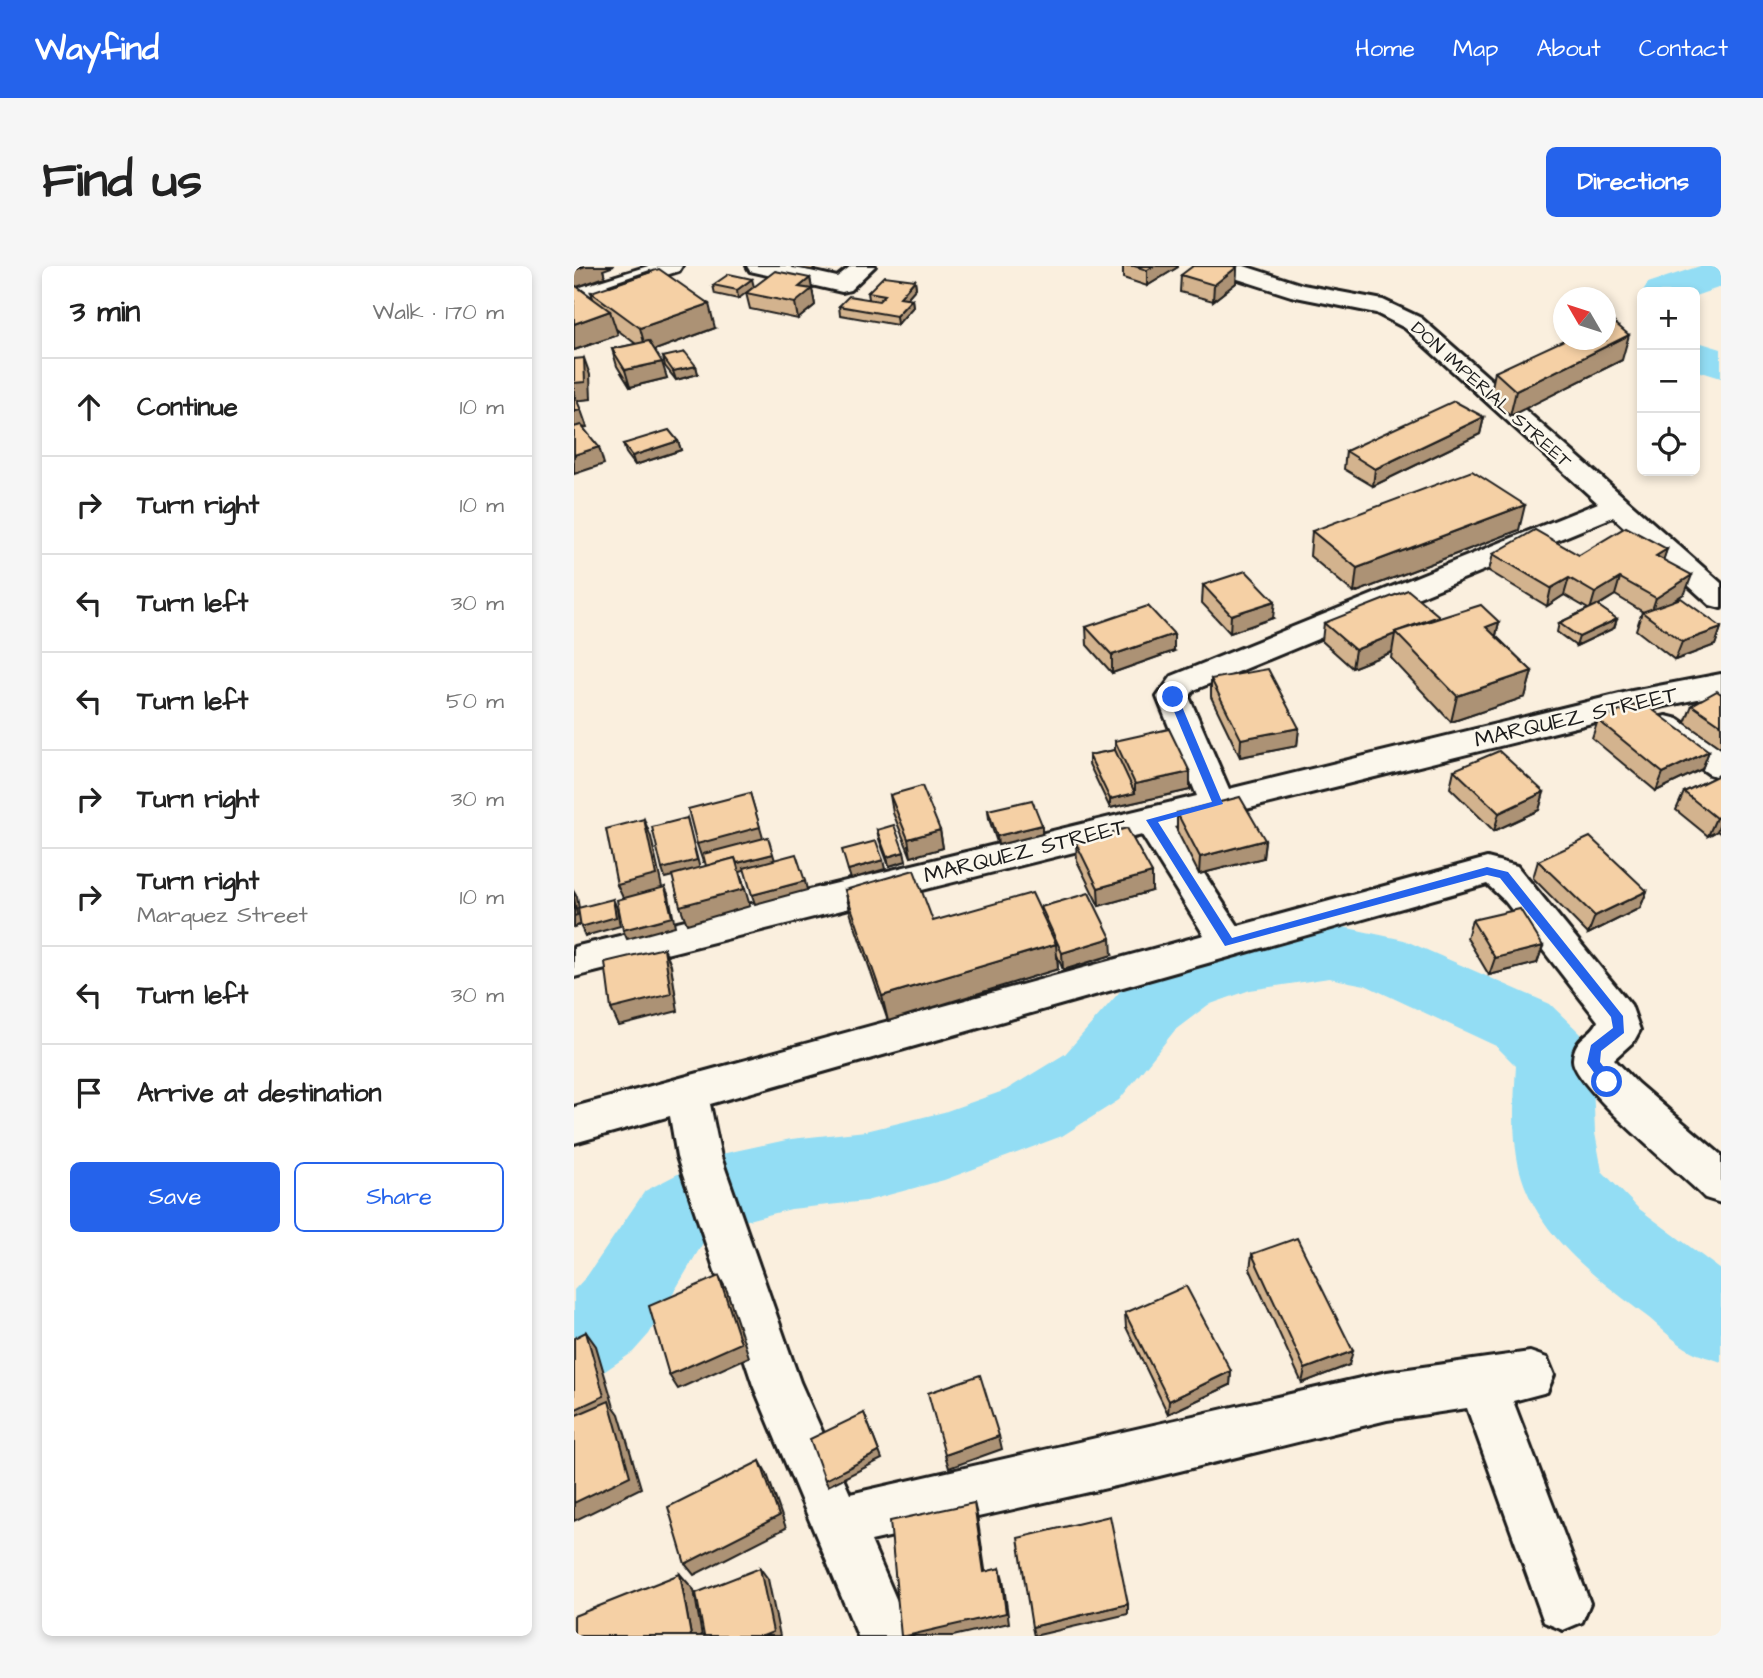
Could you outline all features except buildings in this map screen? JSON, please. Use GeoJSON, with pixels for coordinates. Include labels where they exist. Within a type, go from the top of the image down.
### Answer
{"type":"FeatureCollection","features":[{"type":"Feature","properties":{"kind":"street"},"geometry":{"type":"LineString","coordinates":[[574,297],[671,266]]}},
{"type":"Feature","properties":{"kind":"street"},"geometry":{"type":"LineString","coordinates":[[758,266],[827,284],[842,285],[864,266]]}},
{"type":"Feature","properties":{"kind":"street","name":"DON IMPERIAL STREET"},"geometry":{"type":"LineString","coordinates":[[1220,266],[1299,291],[1382,307],[1402,316],[1721,599]]}},
{"type":"Feature","properties":{"kind":"street"},"geometry":{"type":"LineString","coordinates":[[1218,804],[1173,697],[1183,683],[1615,506]]}},
{"type":"Feature","properties":{"kind":"street","name":"MARQUEZ STREET"},"geometry":{"type":"LineString","coordinates":[[574,962],[1632,702],[1721,684]]}},
{"type":"Feature","properties":{"kind":"street"},"geometry":{"type":"LineString","coordinates":[[1632,702],[1721,766]]}},
{"type":"Feature","properties":{"kind":"street"},"geometry":{"type":"LineString","coordinates":[[1151,820],[1229,943]]}},
{"type":"Feature","properties":{"kind":"street"},"geometry":{"type":"LineString","coordinates":[[574,1125],[1487,871],[1504,875],[1617,1016],[1620,1030],[1595,1048],[1593,1063],[1607,1082],[1694,1155],[1721,1184]]}},
{"type":"Feature","properties":{"kind":"street"},"geometry":{"type":"LineString","coordinates":[[687,1094],[699,1157],[709,1179],[778,1385],[885,1636]]}},
{"type":"Feature","properties":{"kind":"street"},"geometry":{"type":"LineString","coordinates":[[836,1523],[1151,1453],[1387,1396],[1506,1378],[1563,1603]]}},
{"type":"Feature","properties":{"kind":"waterway"},"geometry":{"type":"LineString","coordinates":[[1678,287],[1721,273]]}},
{"type":"Feature","properties":{"kind":"waterway"},"geometry":{"type":"LineString","coordinates":[[1700,357],[1721,364]]}},
{"type":"Feature","properties":{"kind":"waterway"},"geometry":{"type":"LineString","coordinates":[[574,1341],[602,1323],[618,1305],[674,1217],[726,1189],[791,1174],[866,1166],[944,1146],[1034,1113],[1092,1077],[1149,1009],[1182,985],[1246,963],[1329,951],[1378,960],[1523,1025],[1554,1056],[1557,1149],[1563,1179],[1572,1196],[1609,1234],[1721,1321]]}},
{"type":"Feature","properties":{"kind":"route"},"geometry":{"type":"LineString","coordinates":[[1173,697],[1218,804],[1151,820],[1229,943],[1487,871],[1504,875],[1617,1016],[1620,1030],[1595,1048],[1593,1063],[1607,1082]]}}]}
